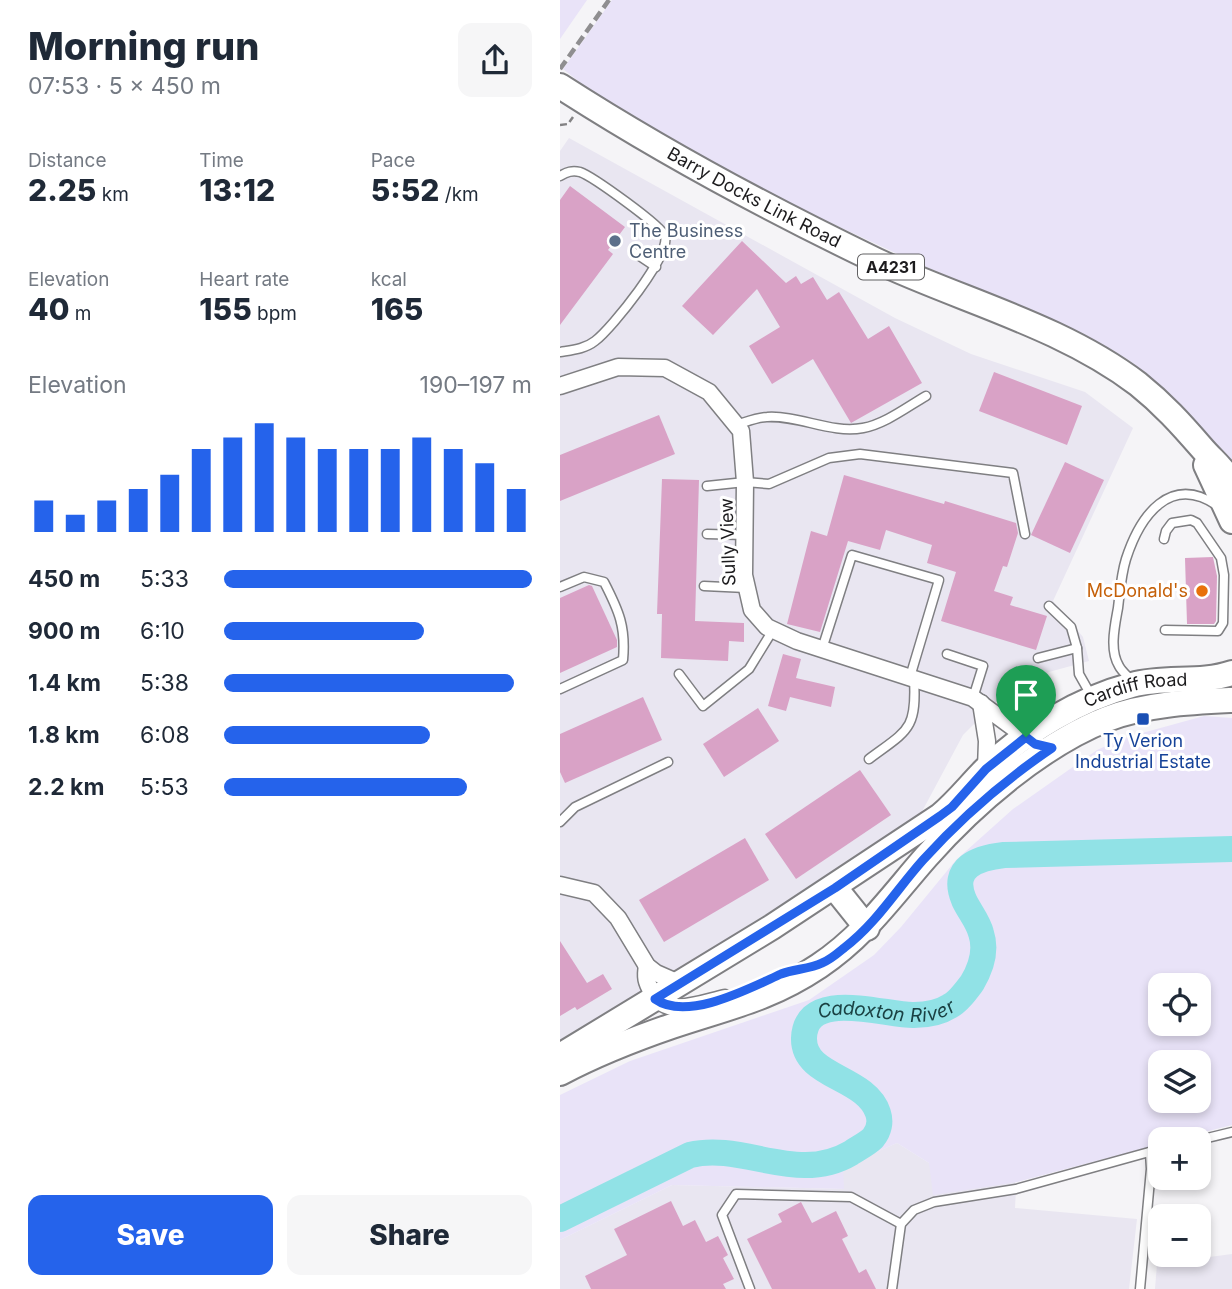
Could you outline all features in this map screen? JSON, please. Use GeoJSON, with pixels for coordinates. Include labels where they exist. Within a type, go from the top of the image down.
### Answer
{"type":"FeatureCollection","features":[{"type":"Feature","properties":{"kind":"main road","name":"Barry Docks Link Road"},"geometry":{"type":"LineString","coordinates":[[566,90],[733,188],[877,261],[1078,346],[1138,384],[1177,419],[1221,466],[1232,483]]}},
{"type":"Feature","properties":{"kind":"main road","name":"Barry Docks Link Road"},"geometry":{"type":"LineString","coordinates":[[1202,448],[1209,475],[1231,517]]}},
{"type":"Feature","properties":{"kind":"main road","name":"Cardiff Road"},"geometry":{"type":"LineString","coordinates":[[560,1056],[835,888],[952,807],[986,769],[1026,737],[1093,699],[1135,684],[1218,677],[1232,673]]}},
{"type":"Feature","properties":{"kind":"main road","name":"Cardiff Road"},"geometry":{"type":"LineString","coordinates":[[560,1073],[628,1042],[774,993],[823,963],[867,928],[923,860],[965,818],[1019,772],[1070,736],[1109,718],[1173,704],[1232,699]]}},
{"type":"Feature","properties":{"kind":"main road"},"geometry":{"type":"LineString","coordinates":[[835,888],[867,928]]}},
{"type":"Feature","properties":{"kind":"street","name":"Sully View"},"geometry":{"type":"LineString","coordinates":[[560,386],[618,367],[665,368],[709,392],[741,431],[746,482],[744,575],[752,610],[772,630]]}},
{"type":"Feature","properties":{"kind":"street"},"geometry":{"type":"LineString","coordinates":[[772,630],[977,700],[1035,744],[1052,748]]}},
{"type":"Feature","properties":{"kind":"street"},"geometry":{"type":"LineString","coordinates":[[977,700],[987,741],[986,769]]}},
{"type":"Feature","properties":{"kind":"street"},"geometry":{"type":"LineString","coordinates":[[560,885],[594,893],[607,904],[647,965],[656,973],[681,984]]}},
{"type":"Feature","properties":{"kind":"street"},"geometry":{"type":"LineString","coordinates":[[647,965],[645,980],[655,999],[674,1008],[730,997],[784,973],[823,963]]}},
{"type":"Feature","properties":{"kind":"lane"},"geometry":{"type":"LineString","coordinates":[[560,176],[568,172],[582,173],[597,181],[662,230],[666,244],[656,267],[595,342],[560,352]]}},
{"type":"Feature","properties":{"kind":"lane"},"geometry":{"type":"LineString","coordinates":[[635,253],[656,267]]}},
{"type":"Feature","properties":{"kind":"lane"},"geometry":{"type":"LineString","coordinates":[[736,425],[765,416],[843,429],[863,428],[877,424],[926,396]]}},
{"type":"Feature","properties":{"kind":"lane"},"geometry":{"type":"LineString","coordinates":[[707,486],[746,482],[769,484],[829,458],[860,454],[1013,473],[1025,534]]}},
{"type":"Feature","properties":{"kind":"lane"},"geometry":{"type":"LineString","coordinates":[[1135,684],[1118,665],[1113,638],[1125,562],[1143,522],[1158,504],[1175,495],[1196,494],[1231,517]]}},
{"type":"Feature","properties":{"kind":"lane"},"geometry":{"type":"LineString","coordinates":[[1164,540],[1172,523],[1191,520],[1197,523],[1221,558],[1224,575],[1223,623],[1218,631],[1166,630]]}},
{"type":"Feature","properties":{"kind":"lane"},"geometry":{"type":"LineString","coordinates":[[707,534],[745,535]]}},
{"type":"Feature","properties":{"kind":"lane"},"geometry":{"type":"LineString","coordinates":[[822,649],[852,555],[939,580],[912,678],[916,706],[908,728],[869,759]]}},
{"type":"Feature","properties":{"kind":"lane"},"geometry":{"type":"LineString","coordinates":[[560,587],[584,577],[604,582],[616,604],[625,637],[623,660],[560,689]]}},
{"type":"Feature","properties":{"kind":"lane"},"geometry":{"type":"LineString","coordinates":[[704,586],[747,588]]}},
{"type":"Feature","properties":{"kind":"lane"},"geometry":{"type":"LineString","coordinates":[[1049,606],[1071,627],[1077,648],[1079,674],[1093,699]]}},
{"type":"Feature","properties":{"kind":"lane"},"geometry":{"type":"LineString","coordinates":[[679,674],[704,706],[748,669],[772,630]]}},
{"type":"Feature","properties":{"kind":"lane"},"geometry":{"type":"LineString","coordinates":[[1038,658],[1077,648]]}},
{"type":"Feature","properties":{"kind":"lane"},"geometry":{"type":"LineString","coordinates":[[947,654],[983,666],[977,700]]}},
{"type":"Feature","properties":{"kind":"lane"},"geometry":{"type":"LineString","coordinates":[[560,822],[575,807],[668,762]]}},
{"type":"Feature","properties":{"kind":"lane"},"geometry":{"type":"LineString","coordinates":[[1211,1137],[1232,1132]]}},
{"type":"Feature","properties":{"kind":"lane"},"geometry":{"type":"LineString","coordinates":[[892,1289],[901,1224],[914,1210],[933,1202],[1016,1189],[1148,1153]]}},
{"type":"Feature","properties":{"kind":"lane"},"geometry":{"type":"LineString","coordinates":[[1140,1289],[1149,1190]]}},
{"type":"Feature","properties":{"kind":"lane"},"geometry":{"type":"LineString","coordinates":[[750,1289],[722,1216],[736,1194],[851,1197],[901,1224]]}},
{"type":"Feature","properties":{"kind":"shaded area"},"geometry":{"type":"Polygon","coordinates":[[[560,0],[587,0],[560,39],[560,0]]]}},
{"type":"Feature","properties":{"kind":"shaded area"},"geometry":{"type":"Polygon","coordinates":[[[612,0],[1232,0],[1232,478],[1210,439],[1169,393],[1129,360],[1084,334],[917,263],[775,197],[601,99],[563,69],[612,0]]]}},
{"type":"Feature","properties":{"kind":"shaded area"},"geometry":{"type":"Polygon","coordinates":[[[569,138],[895,318],[971,354],[1085,392],[1133,428],[1053,601],[1083,637],[1089,661],[1049,672],[1005,693],[963,735],[918,819],[560,1040],[560,151],[569,138]]]}},
{"type":"Feature","properties":{"kind":"shaded area"},"geometry":{"type":"Polygon","coordinates":[[[1204,716],[1232,718],[1232,1125],[1211,1130],[1211,1127],[1148,1127],[1148,1147],[1017,1182],[933,1195],[929,1163],[897,1143],[843,1167],[844,1189],[672,1185],[560,1240],[560,1095],[630,1061],[809,1000],[874,955],[901,927],[956,860],[1013,809],[1097,750],[1124,738],[1204,716]]]}},
{"type":"Feature","properties":{"kind":"shaded area"},"geometry":{"type":"Polygon","coordinates":[[[897,1143],[929,1163],[1013,1169],[1015,1208],[1137,1219],[1129,1289],[560,1289],[560,1240],[672,1185],[843,1189],[842,1167],[897,1143]]]}},
{"type":"Feature","properties":{"kind":"shaded area"},"geometry":{"type":"Polygon","coordinates":[[[1232,1254],[1232,1289],[1155,1289],[1157,1267],[1211,1267],[1211,1257],[1232,1254]]]}},
{"type":"Feature","properties":{"kind":"building"},"geometry":{"type":"Polygon","coordinates":[[[570,186],[625,227],[608,250],[613,254],[560,325],[560,200],[570,186]]]}},
{"type":"Feature","properties":{"kind":"building"},"geometry":{"type":"Polygon","coordinates":[[[742,241],[786,283],[796,276],[801,284],[813,277],[827,300],[839,292],[868,339],[889,326],[922,383],[851,423],[813,359],[772,384],[749,346],[780,327],[757,289],[713,335],[682,306],[742,241]]]}},
{"type":"Feature","properties":{"kind":"building"},"geometry":{"type":"Polygon","coordinates":[[[994,372],[1082,406],[1067,445],[979,411],[994,372]]]}},
{"type":"Feature","properties":{"kind":"building"},"geometry":{"type":"Polygon","coordinates":[[[659,415],[675,454],[560,501],[560,455],[659,415]]]}},
{"type":"Feature","properties":{"kind":"building"},"geometry":{"type":"Polygon","coordinates":[[[1065,462],[1104,480],[1070,553],[1031,535],[1065,462]]]}},
{"type":"Feature","properties":{"kind":"building"},"geometry":{"type":"Polygon","coordinates":[[[844,475],[944,504],[945,501],[1016,523],[1018,533],[1007,567],[1003,566],[994,591],[1013,597],[1010,605],[1047,616],[1036,650],[941,621],[956,572],[927,563],[932,545],[886,530],[880,550],[848,541],[820,632],[787,624],[811,531],[827,536],[844,475]]]}},
{"type":"Feature","properties":{"kind":"building"},"geometry":{"type":"Polygon","coordinates":[[[662,479],[699,480],[695,621],[744,623],[744,642],[729,641],[728,661],[661,658],[662,614],[657,614],[662,479]]]}},
{"type":"Feature","properties":{"kind":"building","name":"McDonald's"},"geometry":{"type":"Polygon","coordinates":[[[1213,557],[1217,576],[1216,621],[1214,624],[1187,624],[1185,558],[1213,557]]]}},
{"type":"Feature","properties":{"kind":"building"},"geometry":{"type":"Polygon","coordinates":[[[592,586],[617,640],[617,647],[560,673],[560,598],[592,586]]]}},
{"type":"Feature","properties":{"kind":"building"},"geometry":{"type":"Polygon","coordinates":[[[783,654],[801,659],[796,678],[835,687],[831,707],[790,697],[786,711],[768,706],[783,654]]]}},
{"type":"Feature","properties":{"kind":"building"},"geometry":{"type":"Polygon","coordinates":[[[643,697],[662,740],[565,783],[560,772],[560,734],[643,697]]]}},
{"type":"Feature","properties":{"kind":"building"},"geometry":{"type":"Polygon","coordinates":[[[758,708],[779,741],[724,777],[703,744],[758,708]]]}},
{"type":"Feature","properties":{"kind":"building"},"geometry":{"type":"Polygon","coordinates":[[[860,770],[891,815],[796,879],[765,834],[860,770]]]}},
{"type":"Feature","properties":{"kind":"building"},"geometry":{"type":"Polygon","coordinates":[[[745,838],[769,880],[664,942],[639,900],[745,838]]]}},
{"type":"Feature","properties":{"kind":"building"},"geometry":{"type":"Polygon","coordinates":[[[560,941],[587,983],[603,974],[612,989],[577,1010],[575,1007],[560,1016],[560,941]]]}},
{"type":"Feature","properties":{"kind":"building"},"geometry":{"type":"Polygon","coordinates":[[[671,1201],[683,1226],[695,1220],[706,1242],[718,1236],[728,1255],[723,1258],[734,1279],[723,1284],[726,1289],[591,1289],[585,1276],[627,1255],[614,1229],[671,1201]]]}},
{"type":"Feature","properties":{"kind":"building"},"geometry":{"type":"Polygon","coordinates":[[[801,1202],[812,1223],[836,1211],[848,1236],[842,1239],[859,1273],[866,1269],[876,1289],[772,1289],[747,1239],[782,1222],[778,1214],[801,1202]]]}},
{"type":"Feature","properties":{"kind":"waterway","name":"Cadoxton River"},"geometry":{"type":"LineString","coordinates":[[560,1219],[690,1155],[710,1152],[811,1165],[831,1162],[871,1140],[879,1126],[878,1113],[861,1091],[813,1061],[806,1051],[804,1038],[808,1022],[818,1013],[832,1009],[928,1014],[946,1008],[959,999],[972,983],[983,953],[980,929],[961,889],[964,872],[976,862],[1004,855],[1232,849]]}},
{"type":"Feature","properties":{"kind":"railway"},"geometry":{"type":"LineString","coordinates":[[560,69],[609,0]]}},
{"type":"Feature","properties":{"kind":"place","name":"The Business Centre"},"geometry":{"type":"Point","coordinates":[615,241]}},
{"type":"Feature","properties":{"kind":"place","name":"McDonald's"},"geometry":{"type":"Point","coordinates":[1202,591]}},
{"type":"Feature","properties":{"kind":"place","name":"Ty Verion Industrial Estate"},"geometry":{"type":"Point","coordinates":[1143,719]}},
{"type":"Feature","properties":{"kind":"route"},"geometry":{"type":"LineString","coordinates":[[1026,737],[1035,744],[1052,748],[965,818],[929,853],[867,928],[823,963],[784,973],[730,997],[688,1006],[674,1008],[655,999],[835,888],[940,816],[952,807],[986,769],[1026,737]]}}]}
